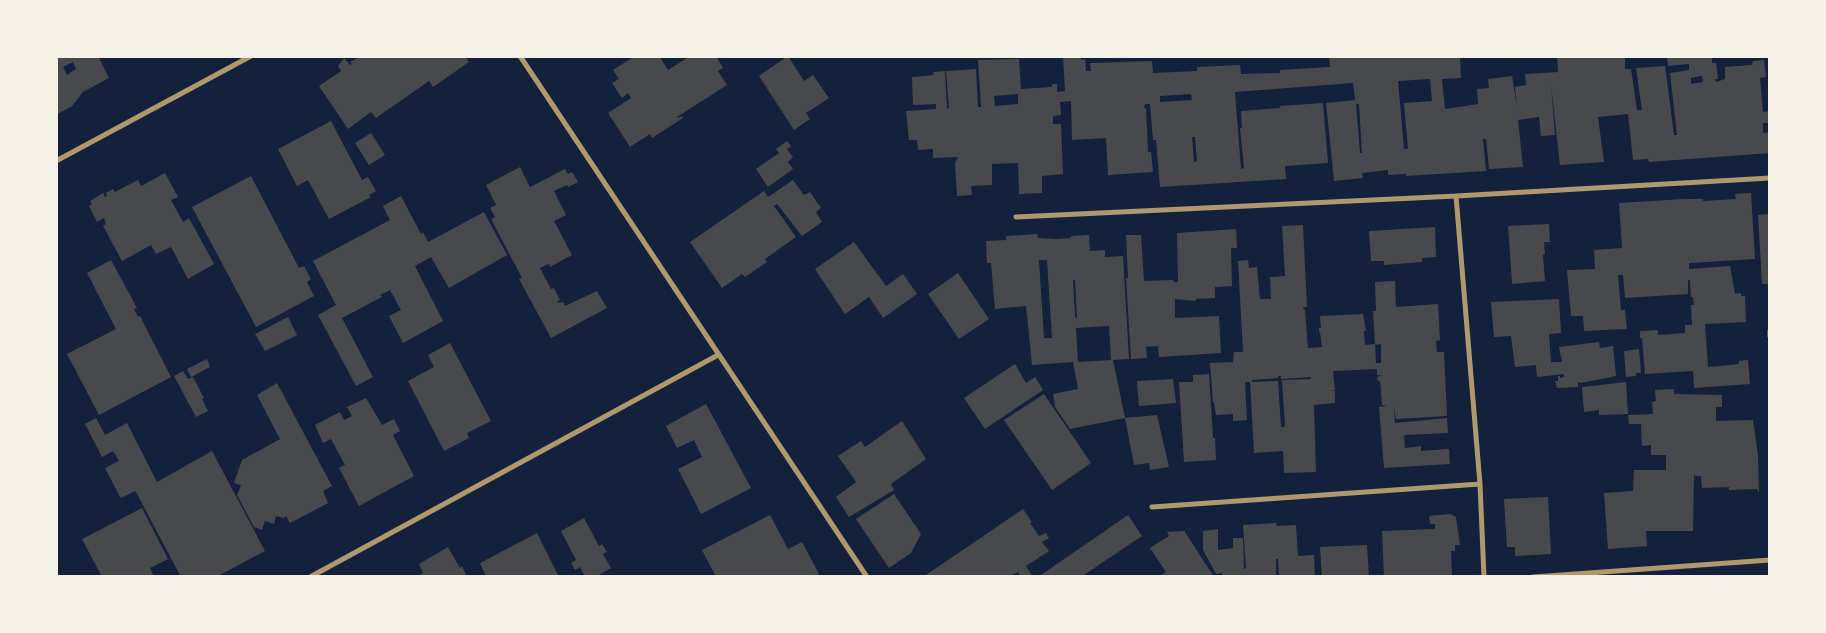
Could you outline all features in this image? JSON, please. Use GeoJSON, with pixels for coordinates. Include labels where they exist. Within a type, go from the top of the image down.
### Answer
{"type":"FeatureCollection","features":[{"type":"Feature","properties":{"kind":"street"},"geometry":{"type":"LineString","coordinates":[[56,160],[251,56]]}},
{"type":"Feature","properties":{"kind":"street"},"geometry":{"type":"LineString","coordinates":[[520,56],[867,577]]}},
{"type":"Feature","properties":{"kind":"street"},"geometry":{"type":"LineString","coordinates":[[1016,217],[1456,196],[1770,178]]}},
{"type":"Feature","properties":{"kind":"street"},"geometry":{"type":"LineString","coordinates":[[1456,196],[1480,484],[1484,577]]}},
{"type":"Feature","properties":{"kind":"street"},"geometry":{"type":"LineString","coordinates":[[1770,331],[1770,336]]}},
{"type":"Feature","properties":{"kind":"street"},"geometry":{"type":"LineString","coordinates":[[310,577],[718,355]]}},
{"type":"Feature","properties":{"kind":"street"},"geometry":{"type":"LineString","coordinates":[[1152,506],[1480,484]]}},
{"type":"Feature","properties":{"kind":"street"},"geometry":{"type":"LineString","coordinates":[[1533,577],[1770,560]]}},
{"type":"Feature","properties":{"kind":"building"},"geometry":{"type":"Polygon","coordinates":[[[56,56],[98,56],[109,78],[83,92],[72,106],[56,115],[56,56]],[[73,62],[63,67],[67,75],[76,69],[73,62]]]}},
{"type":"Feature","properties":{"kind":"building"},"geometry":{"type":"Polygon","coordinates":[[[357,56],[465,56],[469,62],[433,87],[429,81],[376,118],[371,112],[348,129],[319,86],[341,71],[338,66],[344,58],[350,65],[352,64],[350,62],[358,58],[357,56]]]}},
{"type":"Feature","properties":{"kind":"building"},"geometry":{"type":"Polygon","coordinates":[[[635,56],[659,56],[668,70],[690,56],[716,56],[723,68],[718,71],[727,85],[677,117],[682,116],[683,118],[652,138],[650,134],[630,147],[608,113],[631,98],[628,93],[622,98],[612,83],[619,79],[613,70],[635,56]]]}},
{"type":"Feature","properties":{"kind":"building"},"geometry":{"type":"Polygon","coordinates":[[[788,56],[804,81],[813,75],[829,98],[806,113],[810,119],[794,130],[759,76],[788,56]]]}},
{"type":"Feature","properties":{"kind":"building"},"geometry":{"type":"Polygon","coordinates":[[[1063,56],[1079,56],[1082,60],[1085,59],[1086,71],[1091,71],[1090,63],[1152,61],[1153,73],[1197,71],[1197,67],[1240,65],[1241,74],[1280,73],[1280,70],[1330,67],[1329,56],[1460,56],[1461,78],[1442,79],[1445,109],[1478,104],[1477,89],[1489,88],[1488,79],[1512,76],[1517,107],[1515,87],[1526,85],[1525,74],[1558,72],[1557,56],[1625,56],[1625,69],[1631,69],[1637,110],[1642,110],[1636,68],[1665,66],[1674,135],[1677,135],[1670,73],[1689,70],[1689,64],[1668,66],[1667,56],[1712,56],[1712,63],[1716,63],[1718,79],[1715,79],[1716,82],[1725,79],[1725,67],[1752,65],[1753,61],[1764,60],[1766,77],[1760,78],[1763,112],[1770,111],[1770,123],[1763,123],[1763,133],[1770,132],[1770,153],[1649,162],[1648,159],[1633,160],[1628,114],[1598,117],[1604,162],[1560,165],[1551,86],[1555,135],[1541,136],[1539,117],[1518,120],[1523,167],[1489,169],[1486,139],[1483,139],[1486,171],[1406,176],[1406,174],[1388,175],[1388,170],[1362,173],[1363,178],[1334,181],[1326,103],[1355,100],[1353,83],[1235,92],[1241,169],[1244,168],[1240,128],[1242,128],[1241,111],[1323,103],[1328,163],[1285,166],[1286,179],[1160,187],[1156,140],[1153,140],[1150,104],[1145,104],[1144,108],[1146,108],[1148,152],[1151,152],[1153,172],[1108,175],[1106,138],[1072,140],[1071,101],[1060,102],[1061,115],[1053,116],[1053,124],[1061,124],[1063,174],[1042,176],[1042,193],[1019,194],[1018,163],[992,164],[992,185],[971,186],[972,195],[957,196],[955,163],[958,157],[933,158],[933,149],[918,150],[917,140],[909,140],[906,111],[936,109],[936,104],[913,105],[912,77],[934,75],[933,72],[945,71],[947,109],[949,108],[946,71],[976,69],[978,107],[981,107],[978,60],[1019,59],[1021,89],[1052,87],[1052,84],[1057,84],[1057,92],[1065,91],[1063,56]],[[1702,76],[1691,78],[1691,84],[1703,82],[1702,76]],[[1430,79],[1398,81],[1404,149],[1408,149],[1404,103],[1432,101],[1430,79]],[[1018,94],[994,96],[995,106],[1018,104],[1018,94]],[[1191,94],[1160,96],[1160,102],[1192,100],[1191,94]],[[1356,104],[1360,153],[1362,153],[1359,104],[1356,104]],[[1192,137],[1194,162],[1197,161],[1195,137],[1192,137]]]}},
{"type":"Feature","properties":{"kind":"building"},"geometry":{"type":"Polygon","coordinates":[[[331,121],[362,180],[368,177],[376,191],[369,195],[371,197],[329,219],[308,180],[297,186],[278,149],[331,121]]]}},
{"type":"Feature","properties":{"kind":"building"},"geometry":{"type":"Polygon","coordinates":[[[371,133],[385,155],[369,165],[355,143],[371,133]]]}},
{"type":"Feature","properties":{"kind":"building"},"geometry":{"type":"Polygon","coordinates":[[[787,141],[791,146],[787,149],[793,157],[788,162],[793,169],[768,187],[756,169],[779,153],[776,149],[787,141]]]}},
{"type":"Feature","properties":{"kind":"building"},"geometry":{"type":"Polygon","coordinates":[[[520,167],[530,187],[565,169],[568,174],[572,172],[578,182],[554,191],[566,215],[554,221],[572,255],[550,267],[549,264],[540,268],[551,289],[554,288],[560,300],[557,301],[559,303],[563,302],[565,306],[597,291],[607,308],[551,338],[519,279],[522,278],[491,219],[495,217],[490,208],[496,205],[486,185],[520,167]]]}},
{"type":"Feature","properties":{"kind":"building"},"geometry":{"type":"Polygon","coordinates":[[[165,173],[178,197],[171,200],[183,222],[189,218],[214,264],[188,279],[171,247],[156,254],[151,245],[122,261],[103,226],[106,224],[104,218],[97,222],[89,206],[92,204],[90,201],[103,193],[105,197],[107,196],[106,193],[113,189],[115,192],[138,180],[141,186],[165,173]]]}},
{"type":"Feature","properties":{"kind":"building"},"geometry":{"type":"Polygon","coordinates":[[[251,176],[299,268],[304,266],[311,279],[307,282],[314,296],[256,327],[192,207],[251,176]]]}},
{"type":"Feature","properties":{"kind":"building"},"geometry":{"type":"Polygon","coordinates":[[[793,180],[804,195],[810,192],[821,208],[816,212],[822,222],[802,236],[777,204],[774,206],[796,237],[765,259],[767,262],[745,277],[742,274],[722,288],[690,242],[764,191],[768,197],[793,180]]]}},
{"type":"Feature","properties":{"kind":"building"},"geometry":{"type":"Polygon","coordinates":[[[1751,193],[1755,259],[1689,263],[1689,269],[1730,266],[1735,294],[1741,293],[1741,296],[1745,296],[1746,322],[1705,324],[1708,367],[1739,364],[1739,361],[1748,360],[1750,384],[1694,388],[1693,371],[1645,374],[1640,331],[1658,330],[1658,335],[1685,333],[1685,325],[1692,325],[1691,305],[1694,305],[1693,297],[1691,297],[1690,280],[1688,280],[1688,294],[1625,298],[1623,275],[1618,275],[1621,310],[1625,310],[1627,329],[1584,331],[1583,316],[1571,316],[1567,270],[1595,269],[1594,250],[1622,248],[1619,203],[1684,199],[1703,199],[1703,201],[1736,199],[1735,194],[1751,193]]]}},
{"type":"Feature","properties":{"kind":"building"},"geometry":{"type":"Polygon","coordinates":[[[401,196],[421,234],[423,232],[428,242],[484,212],[507,255],[449,288],[431,257],[415,266],[443,321],[403,343],[389,316],[401,310],[390,290],[380,295],[382,297],[342,318],[373,377],[356,386],[318,315],[336,305],[313,261],[390,220],[383,206],[401,196]]]}},
{"type":"Feature","properties":{"kind":"building"},"geometry":{"type":"Polygon","coordinates":[[[1770,214],[1770,284],[1762,284],[1758,215],[1770,214]]]}},
{"type":"Feature","properties":{"kind":"building"},"geometry":{"type":"Polygon","coordinates":[[[1549,224],[1550,242],[1544,242],[1545,254],[1543,255],[1545,281],[1512,284],[1508,226],[1549,224]]]}},
{"type":"Feature","properties":{"kind":"building"},"geometry":{"type":"Polygon","coordinates":[[[1303,225],[1307,307],[1303,307],[1305,309],[1308,348],[1322,347],[1319,333],[1319,328],[1321,328],[1320,316],[1363,314],[1366,331],[1364,331],[1365,345],[1375,344],[1373,311],[1376,311],[1375,282],[1395,281],[1396,307],[1438,304],[1440,340],[1436,341],[1436,343],[1437,352],[1444,352],[1447,416],[1396,419],[1394,405],[1395,423],[1447,418],[1448,433],[1404,435],[1405,448],[1421,446],[1421,451],[1449,449],[1450,464],[1384,468],[1379,407],[1387,406],[1382,405],[1380,381],[1377,378],[1384,376],[1377,375],[1377,369],[1333,371],[1335,390],[1331,390],[1335,391],[1335,403],[1314,405],[1316,472],[1284,473],[1283,451],[1254,453],[1250,382],[1245,382],[1247,420],[1233,421],[1233,414],[1216,415],[1213,403],[1210,363],[1233,362],[1234,352],[1243,352],[1238,261],[1248,260],[1249,268],[1257,267],[1260,299],[1271,299],[1270,277],[1285,276],[1282,226],[1303,225]],[[1381,344],[1375,345],[1376,363],[1381,363],[1381,344]],[[1278,376],[1278,378],[1252,380],[1252,382],[1278,381],[1281,427],[1285,427],[1282,380],[1311,379],[1311,377],[1281,379],[1281,376],[1278,376]]]}},
{"type":"Feature","properties":{"kind":"building"},"geometry":{"type":"Polygon","coordinates":[[[1435,227],[1436,257],[1422,258],[1422,262],[1384,265],[1384,261],[1371,261],[1369,231],[1435,227]]]}},
{"type":"Feature","properties":{"kind":"building"},"geometry":{"type":"Polygon","coordinates":[[[1236,229],[1237,248],[1231,248],[1232,286],[1215,287],[1215,298],[1196,299],[1196,301],[1175,299],[1175,318],[1219,316],[1221,353],[1159,357],[1158,346],[1146,347],[1147,358],[1131,359],[1126,278],[1128,278],[1126,235],[1141,235],[1144,281],[1173,280],[1178,282],[1177,233],[1236,229]]]}},
{"type":"Feature","properties":{"kind":"building"},"geometry":{"type":"Polygon","coordinates":[[[1037,234],[1038,238],[1055,239],[1089,235],[1090,251],[1105,250],[1105,257],[1123,256],[1129,359],[1113,360],[1125,418],[1070,429],[1055,407],[1053,394],[1078,389],[1073,362],[1032,365],[1026,306],[995,309],[991,263],[987,263],[986,241],[1006,240],[1006,236],[1037,234]],[[1039,260],[1044,338],[1052,338],[1047,260],[1039,260]],[[1073,280],[1075,317],[1077,319],[1075,280],[1073,280]],[[1109,326],[1076,328],[1078,362],[1111,360],[1109,326]]]}},
{"type":"Feature","properties":{"kind":"building"},"geometry":{"type":"Polygon","coordinates":[[[854,242],[886,286],[903,274],[917,294],[883,318],[869,297],[845,314],[815,269],[854,242]]]}},
{"type":"Feature","properties":{"kind":"building"},"geometry":{"type":"Polygon","coordinates":[[[111,260],[137,308],[134,309],[138,317],[140,316],[171,377],[99,415],[67,354],[116,329],[87,273],[111,260]]]}},
{"type":"Feature","properties":{"kind":"building"},"geometry":{"type":"Polygon","coordinates":[[[958,273],[989,319],[959,339],[928,294],[958,273]]]}},
{"type":"Feature","properties":{"kind":"building"},"geometry":{"type":"Polygon","coordinates":[[[1559,299],[1561,333],[1549,334],[1551,362],[1562,362],[1559,347],[1599,342],[1600,348],[1613,346],[1616,376],[1578,382],[1578,387],[1557,388],[1555,381],[1558,381],[1558,376],[1560,378],[1564,377],[1564,374],[1537,377],[1536,365],[1515,367],[1511,336],[1494,337],[1491,302],[1559,299]]]}},
{"type":"Feature","properties":{"kind":"building"},"geometry":{"type":"Polygon","coordinates":[[[288,317],[297,335],[265,351],[255,334],[288,317]]]}},
{"type":"Feature","properties":{"kind":"building"},"geometry":{"type":"Polygon","coordinates":[[[450,343],[491,421],[467,433],[469,438],[444,451],[408,381],[434,367],[428,355],[450,343]]]}},
{"type":"Feature","properties":{"kind":"building"},"geometry":{"type":"Polygon","coordinates":[[[1639,349],[1641,373],[1636,373],[1636,376],[1626,377],[1624,351],[1639,349]]]}},
{"type":"Feature","properties":{"kind":"building"},"geometry":{"type":"Polygon","coordinates":[[[207,359],[210,367],[191,377],[187,369],[207,359]]]}},
{"type":"Feature","properties":{"kind":"building"},"geometry":{"type":"Polygon","coordinates":[[[1015,364],[1026,383],[1035,377],[1043,390],[985,429],[964,398],[1015,364]]]}},
{"type":"Feature","properties":{"kind":"building"},"geometry":{"type":"Polygon","coordinates":[[[183,371],[188,379],[193,377],[204,398],[202,399],[208,411],[196,417],[174,376],[183,371]]]}},
{"type":"Feature","properties":{"kind":"building"},"geometry":{"type":"Polygon","coordinates":[[[1209,374],[1216,460],[1184,462],[1179,382],[1193,382],[1193,375],[1209,374]]]}},
{"type":"Feature","properties":{"kind":"building"},"geometry":{"type":"Polygon","coordinates":[[[1173,379],[1176,403],[1139,406],[1137,381],[1173,379]]]}},
{"type":"Feature","properties":{"kind":"building"},"geometry":{"type":"Polygon","coordinates":[[[1626,382],[1628,414],[1599,415],[1599,410],[1584,412],[1582,387],[1626,382]]]}},
{"type":"Feature","properties":{"kind":"building"},"geometry":{"type":"Polygon","coordinates":[[[277,383],[332,486],[323,491],[328,503],[290,523],[286,516],[284,518],[276,516],[274,524],[265,521],[262,530],[254,527],[237,495],[241,485],[234,483],[242,460],[280,439],[257,395],[277,383]]]}},
{"type":"Feature","properties":{"kind":"building"},"geometry":{"type":"Polygon","coordinates":[[[1674,389],[1674,394],[1722,395],[1722,407],[1716,407],[1716,421],[1753,420],[1758,456],[1759,493],[1757,489],[1729,490],[1729,487],[1702,488],[1701,476],[1695,476],[1694,473],[1693,531],[1646,531],[1647,546],[1608,549],[1604,493],[1633,491],[1634,470],[1666,470],[1666,455],[1651,455],[1651,445],[1642,446],[1641,424],[1629,424],[1628,415],[1653,414],[1652,402],[1656,401],[1655,390],[1674,389]]]}},
{"type":"Feature","properties":{"kind":"building"},"geometry":{"type":"Polygon","coordinates":[[[1044,394],[1091,463],[1052,490],[1004,420],[1044,394]]]}},
{"type":"Feature","properties":{"kind":"building"},"geometry":{"type":"Polygon","coordinates":[[[366,398],[382,425],[394,419],[400,431],[393,435],[414,476],[359,506],[339,468],[345,465],[331,439],[323,443],[315,425],[340,412],[344,420],[352,416],[347,407],[366,398]]]}},
{"type":"Feature","properties":{"kind":"building"},"geometry":{"type":"Polygon","coordinates":[[[706,404],[751,488],[701,514],[678,469],[702,457],[694,440],[677,448],[666,426],[706,404]]]}},
{"type":"Feature","properties":{"kind":"building"},"geometry":{"type":"Polygon","coordinates":[[[1157,415],[1169,467],[1150,470],[1149,463],[1134,465],[1125,418],[1157,415]]]}},
{"type":"Feature","properties":{"kind":"building"},"geometry":{"type":"Polygon","coordinates":[[[96,418],[105,435],[127,423],[157,482],[212,451],[265,551],[216,577],[181,577],[136,492],[121,498],[119,495],[105,468],[119,461],[113,451],[102,457],[85,424],[96,418]]]}},
{"type":"Feature","properties":{"kind":"building"},"geometry":{"type":"Polygon","coordinates":[[[902,421],[926,459],[891,484],[894,490],[849,517],[836,497],[856,482],[838,456],[861,441],[865,447],[902,421]]]}},
{"type":"Feature","properties":{"kind":"building"},"geometry":{"type":"Polygon","coordinates":[[[894,494],[921,534],[911,553],[889,568],[856,519],[894,494]]]}},
{"type":"Feature","properties":{"kind":"building"},"geometry":{"type":"Polygon","coordinates":[[[1548,497],[1551,554],[1515,556],[1515,547],[1507,547],[1504,499],[1548,497]]]}},
{"type":"Feature","properties":{"kind":"building"},"geometry":{"type":"Polygon","coordinates":[[[142,508],[168,559],[150,568],[154,577],[102,577],[82,539],[142,508]]]}},
{"type":"Feature","properties":{"kind":"building"},"geometry":{"type":"Polygon","coordinates":[[[1023,509],[1039,536],[1046,533],[1049,538],[1042,542],[1049,551],[1026,566],[1033,577],[1021,577],[1018,572],[1012,575],[1013,577],[923,577],[1023,509]]]}},
{"type":"Feature","properties":{"kind":"building"},"geometry":{"type":"Polygon","coordinates":[[[1450,514],[1456,517],[1460,545],[1455,545],[1455,551],[1451,551],[1452,577],[1384,577],[1382,531],[1435,529],[1435,524],[1430,524],[1429,516],[1450,514]]]}},
{"type":"Feature","properties":{"kind":"building"},"geometry":{"type":"Polygon","coordinates":[[[770,515],[788,549],[802,542],[819,574],[815,577],[716,577],[702,550],[770,515]]]}},
{"type":"Feature","properties":{"kind":"building"},"geometry":{"type":"Polygon","coordinates":[[[1128,515],[1142,536],[1081,577],[1038,577],[1128,515]]]}},
{"type":"Feature","properties":{"kind":"building"},"geometry":{"type":"Polygon","coordinates":[[[584,518],[599,546],[602,544],[607,552],[603,554],[611,568],[595,577],[585,577],[580,567],[575,570],[571,563],[576,560],[561,531],[584,518]]]}},
{"type":"Feature","properties":{"kind":"building"},"geometry":{"type":"Polygon","coordinates":[[[1276,523],[1277,526],[1296,525],[1298,556],[1314,555],[1315,577],[1279,577],[1278,559],[1276,559],[1276,577],[1222,577],[1222,573],[1216,574],[1203,550],[1203,531],[1218,529],[1218,550],[1233,548],[1233,538],[1243,538],[1244,569],[1246,568],[1243,525],[1276,523]]]}},
{"type":"Feature","properties":{"kind":"building"},"geometry":{"type":"Polygon","coordinates":[[[1185,531],[1214,577],[1158,577],[1166,572],[1150,548],[1169,536],[1167,532],[1185,531]]]}},
{"type":"Feature","properties":{"kind":"building"},"geometry":{"type":"Polygon","coordinates":[[[537,533],[559,577],[486,577],[480,563],[537,533]]]}},
{"type":"Feature","properties":{"kind":"building"},"geometry":{"type":"Polygon","coordinates":[[[1367,545],[1369,577],[1322,577],[1320,547],[1367,545]]]}},
{"type":"Feature","properties":{"kind":"building"},"geometry":{"type":"Polygon","coordinates":[[[448,547],[460,568],[462,566],[467,577],[416,577],[423,573],[419,564],[448,547]]]}}]}
